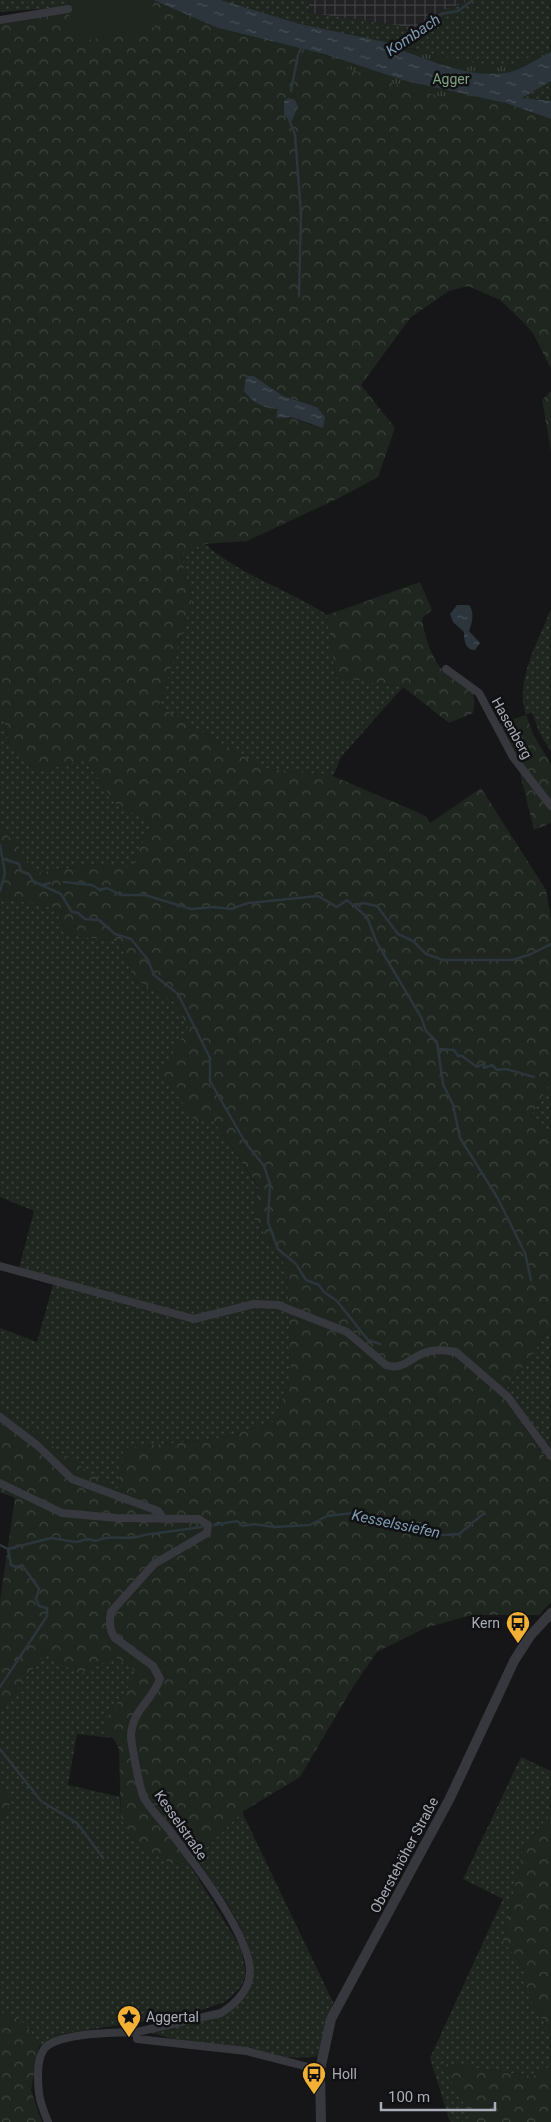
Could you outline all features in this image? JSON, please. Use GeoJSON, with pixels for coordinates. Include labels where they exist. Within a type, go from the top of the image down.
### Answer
{"type":"FeatureCollection","features":[{"type":"Feature","properties":{"kind":"street"},"geometry":{"type":"LineString","coordinates":[[0,20],[68,10]]}},
{"type":"Feature","properties":{"kind":"street","name":"Hasenberg"},"geometry":{"type":"LineString","coordinates":[[446,669],[479,693],[513,757],[551,806]]}},
{"type":"Feature","properties":{"kind":"street"},"geometry":{"type":"LineString","coordinates":[[0,1266],[194,1319],[254,1304],[278,1306],[347,1332],[386,1365],[392,1367],[408,1363],[428,1351],[456,1352],[508,1397],[551,1456]]}},
{"type":"Feature","properties":{"kind":"street"},"geometry":{"type":"LineString","coordinates":[[0,1417],[38,1446],[72,1478],[158,1511],[164,1519]]}},
{"type":"Feature","properties":{"kind":"street","name":"Kesselstraße"},"geometry":{"type":"LineString","coordinates":[[0,1483],[62,1513],[117,1518],[199,1519],[206,1522],[208,1530],[200,1537],[154,1564],[110,1612],[110,1627],[115,1638],[153,1666],[160,1679],[157,1689],[135,1716],[131,1736],[144,1797],[229,1918],[245,1947],[250,1973],[242,1995],[233,2006],[221,2012],[137,2032]]}},
{"type":"Feature","properties":{"kind":"street","name":"Oberstehöher Straße"},"geometry":{"type":"LineString","coordinates":[[321,2122],[320,2070],[331,2018],[450,1798],[514,1661],[530,1636],[551,1613]]}},
{"type":"Feature","properties":{"kind":"street"},"geometry":{"type":"LineString","coordinates":[[48,2122],[38,2098],[38,2060],[49,2044],[72,2037],[137,2032],[137,2039],[246,2051],[320,2070]]}},
{"type":"Feature","properties":{"kind":"shaded area"},"geometry":{"type":"Polygon","coordinates":[[[308,0],[465,0],[465,3],[448,8],[415,28],[310,13],[308,0]]]}},
{"type":"Feature","properties":{"kind":"green space"},"geometry":{"type":"Polygon","coordinates":[[[0,0],[69,0],[68,7],[0,12],[0,0]]]}},
{"type":"Feature","properties":{"kind":"green space"},"geometry":{"type":"Polygon","coordinates":[[[69,0],[153,0],[218,28],[301,48],[506,103],[551,119],[551,369],[533,333],[521,320],[500,300],[468,286],[449,291],[411,317],[361,385],[395,428],[378,477],[337,499],[247,541],[205,544],[181,554],[192,602],[159,706],[263,768],[333,776],[426,816],[430,823],[481,788],[546,890],[551,919],[551,1082],[531,1116],[551,1134],[551,1328],[502,1395],[551,1466],[551,1602],[539,1615],[472,1615],[425,1628],[377,1652],[353,1687],[300,1777],[242,1812],[196,1858],[188,1862],[174,1864],[144,1850],[121,1820],[119,1749],[104,1722],[138,1673],[115,1657],[79,1674],[45,1653],[0,1711],[0,1601],[15,1498],[0,1492],[0,1409],[117,1492],[124,1448],[221,1438],[274,1422],[291,1377],[287,1268],[254,1218],[258,1186],[214,1121],[196,1122],[161,1073],[188,1027],[173,1001],[135,980],[119,942],[64,934],[59,909],[0,897],[0,825],[37,873],[92,864],[132,867],[151,823],[115,803],[85,760],[40,771],[9,746],[4,719],[0,719],[0,23],[68,11],[69,0]],[[254,376],[279,409],[276,418],[291,417],[312,425],[317,407],[283,396],[254,376]]]}},
{"type":"Feature","properties":{"kind":"green space"},"geometry":{"type":"Polygon","coordinates":[[[69,0],[152,0],[155,27],[78,42],[68,12],[69,0]]]}},
{"type":"Feature","properties":{"kind":"green space"},"geometry":{"type":"Polygon","coordinates":[[[221,0],[308,0],[310,13],[415,28],[448,8],[465,3],[465,0],[551,0],[551,52],[506,73],[398,45],[300,24],[221,0]]]}},
{"type":"Feature","properties":{"kind":"green space","name":"Agger"},"geometry":{"type":"Polygon","coordinates":[[[310,26],[469,62],[507,66],[551,49],[551,75],[500,103],[455,100],[410,89],[328,62],[301,48],[310,26]]]}},
{"type":"Feature","properties":{"kind":"green space"},"geometry":{"type":"Polygon","coordinates":[[[551,81],[551,101],[521,98],[543,85],[551,81]]]}},
{"type":"Feature","properties":{"kind":"green space"},"geometry":{"type":"Polygon","coordinates":[[[551,391],[551,451],[542,400],[551,391]]]}},
{"type":"Feature","properties":{"kind":"green space"},"geometry":{"type":"Polygon","coordinates":[[[205,544],[249,574],[297,597],[327,615],[335,677],[403,687],[341,757],[333,776],[263,768],[159,706],[192,602],[181,553],[205,544]]]}},
{"type":"Feature","properties":{"kind":"green space"},"geometry":{"type":"Polygon","coordinates":[[[420,582],[432,610],[422,618],[431,652],[442,670],[471,689],[473,694],[473,713],[449,723],[403,687],[335,677],[327,615],[420,582]]]}},
{"type":"Feature","properties":{"kind":"green space"},"geometry":{"type":"Polygon","coordinates":[[[551,609],[551,752],[539,732],[532,712],[526,715],[523,702],[523,688],[525,675],[551,609]]]}},
{"type":"Feature","properties":{"kind":"green space"},"geometry":{"type":"Polygon","coordinates":[[[526,715],[534,736],[551,764],[551,823],[534,830],[518,765],[499,724],[526,715]]]}},
{"type":"Feature","properties":{"kind":"green space"},"geometry":{"type":"Polygon","coordinates":[[[0,719],[4,719],[9,746],[85,760],[115,803],[151,823],[132,868],[92,864],[36,873],[0,825],[0,719]]]}},
{"type":"Feature","properties":{"kind":"green space"},"geometry":{"type":"Polygon","coordinates":[[[0,897],[59,909],[64,934],[119,942],[135,980],[173,1001],[189,1027],[161,1073],[214,1121],[258,1187],[254,1218],[287,1268],[291,1377],[274,1422],[221,1438],[124,1448],[117,1493],[0,1409],[0,1328],[37,1342],[54,1281],[19,1268],[34,1211],[0,1197],[0,897]]]}},
{"type":"Feature","properties":{"kind":"green space"},"geometry":{"type":"Polygon","coordinates":[[[551,1082],[551,1134],[531,1116],[551,1082]]]}},
{"type":"Feature","properties":{"kind":"green space"},"geometry":{"type":"Polygon","coordinates":[[[551,1328],[551,1466],[502,1395],[551,1328]]]}},
{"type":"Feature","properties":{"kind":"green space"},"geometry":{"type":"Polygon","coordinates":[[[45,1653],[79,1674],[115,1657],[138,1673],[104,1722],[113,1738],[77,1734],[68,1785],[120,1797],[121,1820],[174,1864],[188,1862],[241,1948],[246,1975],[240,1988],[225,2002],[190,2014],[61,2034],[39,2046],[30,2030],[0,2012],[0,1820],[11,1803],[0,1781],[0,1711],[45,1653]]]}},
{"type":"Feature","properties":{"kind":"green space"},"geometry":{"type":"Polygon","coordinates":[[[521,1757],[551,1771],[551,1813],[523,1849],[503,1940],[524,1969],[524,1989],[551,2034],[551,2066],[533,2076],[440,2063],[462,2098],[470,2122],[450,2122],[430,2058],[503,1899],[463,1879],[521,1757]]]}},
{"type":"Feature","properties":{"kind":"green space"},"geometry":{"type":"Polygon","coordinates":[[[0,1781],[11,1803],[0,1820],[0,1781]]]}},
{"type":"Feature","properties":{"kind":"green space"},"geometry":{"type":"Polygon","coordinates":[[[242,1812],[333,2002],[320,2056],[301,2058],[279,2057],[234,2052],[147,2032],[224,2012],[246,1995],[253,1977],[252,1957],[244,1935],[220,1893],[196,1858],[242,1812]]]}},
{"type":"Feature","properties":{"kind":"green space"},"geometry":{"type":"Polygon","coordinates":[[[551,1813],[551,2034],[524,1989],[524,1969],[503,1940],[523,1849],[551,1813]]]}},
{"type":"Feature","properties":{"kind":"green space"},"geometry":{"type":"Polygon","coordinates":[[[0,2012],[19,2018],[30,2030],[39,2046],[31,2090],[42,2122],[0,2122],[0,2012]]]}},
{"type":"Feature","properties":{"kind":"green space"},"geometry":{"type":"Polygon","coordinates":[[[440,2063],[533,2076],[551,2066],[551,2122],[470,2122],[462,2098],[440,2063]]]}},
{"type":"Feature","properties":{"kind":"water","name":"Agger"},"geometry":{"type":"Polygon","coordinates":[[[153,0],[221,0],[300,24],[399,45],[396,48],[435,63],[477,73],[511,72],[551,52],[551,81],[522,98],[551,101],[551,119],[506,103],[406,81],[328,55],[218,28],[153,0]]]}},
{"type":"Feature","properties":{"kind":"water"},"geometry":{"type":"Polygon","coordinates":[[[289,98],[295,100],[298,106],[292,121],[284,116],[284,101],[289,98]]]}},
{"type":"Feature","properties":{"kind":"water"},"geometry":{"type":"Polygon","coordinates":[[[246,376],[254,376],[283,396],[317,407],[325,417],[323,428],[291,417],[276,418],[278,409],[259,404],[244,391],[246,376]]]}},
{"type":"Feature","properties":{"kind":"water"},"geometry":{"type":"Polygon","coordinates":[[[457,605],[469,605],[471,608],[472,618],[469,631],[480,643],[475,650],[467,646],[464,632],[453,622],[450,614],[457,605]]]}},
{"type":"Feature","properties":{"kind":"waterway","name":"Kombach"},"geometry":{"type":"LineString","coordinates":[[394,46],[441,14],[458,11],[473,0]]}},
{"type":"Feature","properties":{"kind":"waterway"},"geometry":{"type":"LineString","coordinates":[[299,53],[302,46]]}},
{"type":"Feature","properties":{"kind":"waterway"},"geometry":{"type":"LineString","coordinates":[[291,91],[298,55]]}},
{"type":"Feature","properties":{"kind":"waterway"},"geometry":{"type":"LineString","coordinates":[[289,119],[295,135],[301,214],[299,296]]}},
{"type":"Feature","properties":{"kind":"waterway"},"geometry":{"type":"LineString","coordinates":[[0,845],[5,873],[0,891]]}},
{"type":"Feature","properties":{"kind":"waterway"},"geometry":{"type":"LineString","coordinates":[[4,859],[19,864],[21,871],[29,874],[33,881],[61,894],[72,912],[78,913],[85,919],[99,920],[115,934],[131,939],[148,960],[154,975],[178,994],[210,1058],[210,1081],[245,1142],[264,1166],[270,1184],[268,1222],[278,1249],[296,1264],[306,1280],[319,1285],[324,1292],[337,1301],[368,1340],[380,1344]]}},
{"type":"Feature","properties":{"kind":"waterway"},"geometry":{"type":"LineString","coordinates":[[64,882],[92,885],[100,890],[107,888],[121,895],[145,895],[191,909],[214,907],[231,909],[248,903],[318,896],[337,907],[347,900],[367,917],[377,943],[421,1017],[426,1031],[437,1042],[443,1084],[453,1105],[460,1138],[497,1197],[525,1253],[531,1280]]}},
{"type":"Feature","properties":{"kind":"waterway"},"geometry":{"type":"LineString","coordinates":[[42,885],[50,883]]}},
{"type":"Feature","properties":{"kind":"waterway"},"geometry":{"type":"LineString","coordinates":[[354,906],[363,903],[377,906],[398,934],[413,941],[426,954],[443,960],[512,960],[529,955],[551,944]]}},
{"type":"Feature","properties":{"kind":"waterway"},"geometry":{"type":"LineString","coordinates":[[438,1049],[454,1050],[458,1056],[462,1056],[477,1067],[483,1064],[484,1068],[492,1065],[497,1070],[506,1069],[534,1077]]}},
{"type":"Feature","properties":{"kind":"waterway","name":"Kesselssiefen"},"geometry":{"type":"LineString","coordinates":[[214,1525],[237,1521],[243,1526],[254,1524],[274,1527],[310,1525],[327,1516],[353,1513],[399,1527],[444,1535],[459,1534],[483,1514]]}},
{"type":"Feature","properties":{"kind":"waterway","name":"Kesselssiefen"},"geometry":{"type":"LineString","coordinates":[[8,1549],[51,1538],[76,1542],[88,1539],[96,1541],[108,1538],[132,1538],[202,1527]]}},
{"type":"Feature","properties":{"kind":"waterway"},"geometry":{"type":"LineString","coordinates":[[0,1545],[8,1549],[11,1565],[16,1567],[22,1565],[39,1589],[36,1599],[39,1606],[47,1608],[47,1616],[0,1687]]}},
{"type":"Feature","properties":{"kind":"waterway"},"geometry":{"type":"LineString","coordinates":[[0,1749],[41,1801],[77,1823],[103,1858]]}},
{"type":"Feature","properties":{"kind":"place","name":"Kern"},"geometry":{"type":"Point","coordinates":[518,1644]}},
{"type":"Feature","properties":{"kind":"place","name":"Aggertal"},"geometry":{"type":"Point","coordinates":[129,2038]}},
{"type":"Feature","properties":{"kind":"place","name":"Holl"},"geometry":{"type":"Point","coordinates":[314,2095]}}]}
